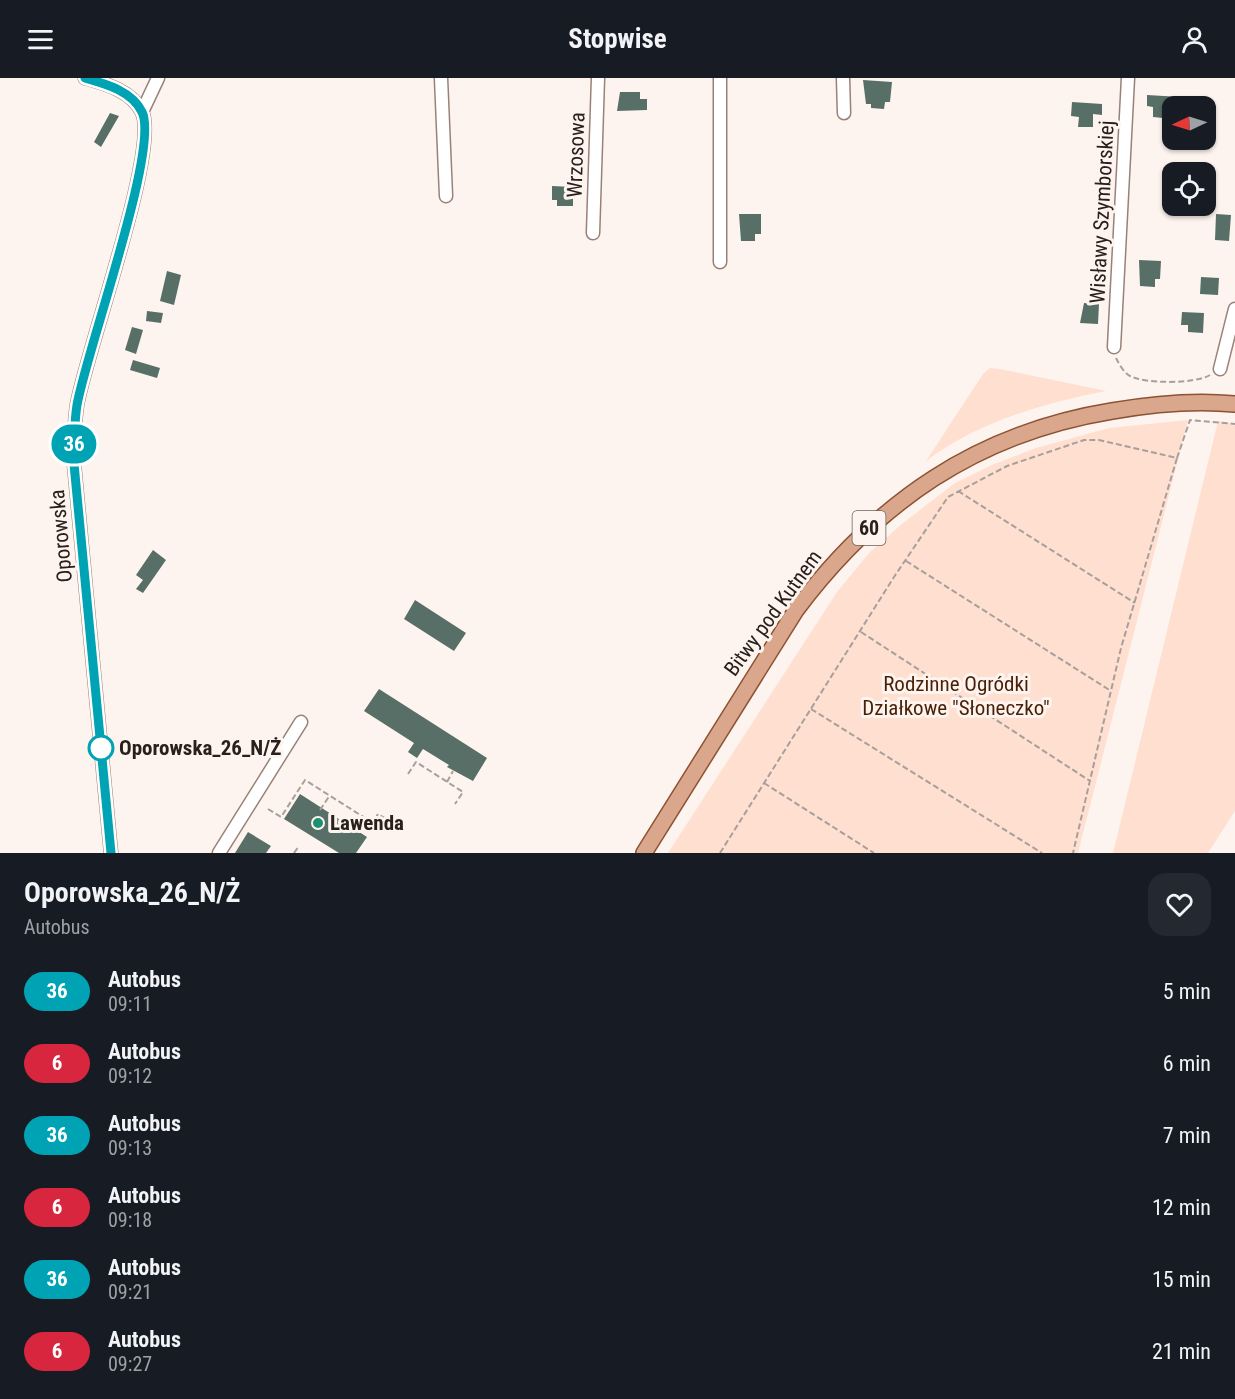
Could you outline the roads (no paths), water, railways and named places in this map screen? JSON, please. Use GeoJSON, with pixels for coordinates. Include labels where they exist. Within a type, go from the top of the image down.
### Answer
{"type":"FeatureCollection","features":[{"type":"Feature","properties":{"kind":"main road","name":"Bitwy pod Kutnem"},"geometry":{"type":"LineString","coordinates":[[644,853],[796,610],[846,551],[916,489],[973,454],[1056,422],[1141,406],[1179,403],[1235,404]]}},
{"type":"Feature","properties":{"kind":"street"},"geometry":{"type":"LineString","coordinates":[[85,78],[122,91],[142,112],[158,78]]}},
{"type":"Feature","properties":{"kind":"street"},"geometry":{"type":"LineString","coordinates":[[441,78],[446,196]]}},
{"type":"Feature","properties":{"kind":"street","name":"Wrzosowa"},"geometry":{"type":"LineString","coordinates":[[594,233],[598,78]]}},
{"type":"Feature","properties":{"kind":"street"},"geometry":{"type":"LineString","coordinates":[[720,78],[720,262]]}},
{"type":"Feature","properties":{"kind":"street"},"geometry":{"type":"LineString","coordinates":[[843,78],[844,113]]}},
{"type":"Feature","properties":{"kind":"street","name":"Wisławy Szymborskiej"},"geometry":{"type":"LineString","coordinates":[[1114,347],[1128,78]]}},
{"type":"Feature","properties":{"kind":"street","name":"Oporowska"},"geometry":{"type":"LineString","coordinates":[[111,853],[74,464],[74,434],[83,377],[142,164],[146,141],[142,112]]}},
{"type":"Feature","properties":{"kind":"street"},"geometry":{"type":"LineString","coordinates":[[1220,369],[1235,309]]}},
{"type":"Feature","properties":{"kind":"street"},"geometry":{"type":"LineString","coordinates":[[219,853],[301,722]]}},
{"type":"Feature","properties":{"kind":"place","name":"Oporowska_26_N/Ż"},"geometry":{"type":"Point","coordinates":[101,748]}},
{"type":"Feature","properties":{"kind":"place","name":"Lawenda"},"geometry":{"type":"Point","coordinates":[318,823]}},
{"type":"Feature","properties":{"kind":"park label","name":"Rodzinne Ogródki Działkowe \"Słoneczko\""},"geometry":{"type":"Point","coordinates":[956,696]}}]}
